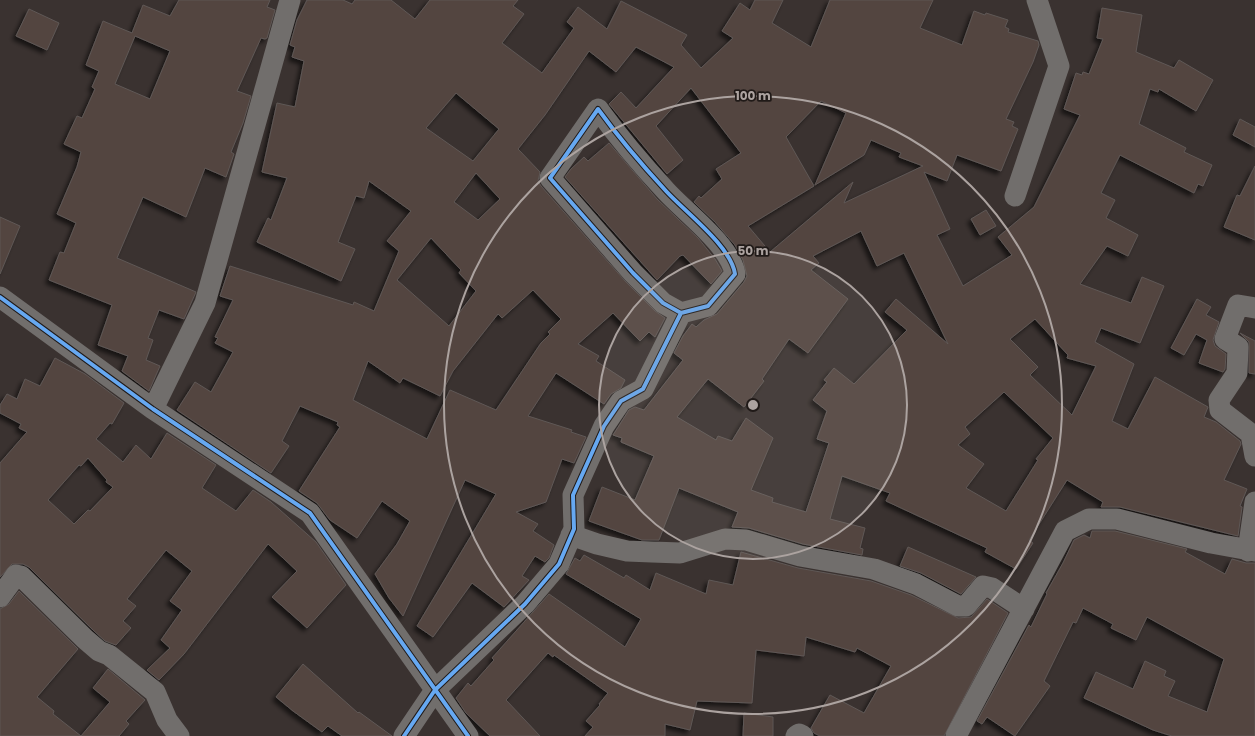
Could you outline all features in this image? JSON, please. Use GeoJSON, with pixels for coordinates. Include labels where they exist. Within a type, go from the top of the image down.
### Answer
{"type":"FeatureCollection","features":[{"type":"Feature","properties":{"kind":"street"},"geometry":{"type":"LineString","coordinates":[[153,409],[205,303],[290,0]]}},
{"type":"Feature","properties":{"kind":"street"},"geometry":{"type":"LineString","coordinates":[[1015,196],[1059,66],[1037,0]]}},
{"type":"Feature","properties":{"kind":"street"},"geometry":{"type":"LineString","coordinates":[[404,736],[435,690],[525,604],[559,564],[574,529],[574,495],[604,426],[621,401],[643,389],[681,313],[708,306],[735,274],[734,267],[712,236],[666,191],[618,137],[598,109],[550,178],[633,273],[663,303],[681,313]]}},
{"type":"Feature","properties":{"kind":"street"},"geometry":{"type":"LineString","coordinates":[[0,297],[153,409],[310,513],[468,736]]}},
{"type":"Feature","properties":{"kind":"street"},"geometry":{"type":"LineString","coordinates":[[1255,308],[1238,305],[1225,339],[1238,347],[1237,373],[1219,400],[1220,410],[1251,434],[1255,456]]}},
{"type":"Feature","properties":{"kind":"street"},"geometry":{"type":"LineString","coordinates":[[956,736],[1065,531],[1089,519],[1116,520],[1251,551],[1255,502]]}},
{"type":"Feature","properties":{"kind":"street"},"geometry":{"type":"LineString","coordinates":[[571,535],[597,544],[627,551],[680,553],[726,538],[746,540],[800,556],[874,569],[916,584],[958,606],[966,606],[983,586],[992,588],[1024,609]]}},
{"type":"Feature","properties":{"kind":"street"},"geometry":{"type":"LineString","coordinates":[[0,597],[16,575],[21,576],[84,639],[109,655],[155,692],[167,720],[179,736]]}},
{"type":"Feature","properties":{"kind":"street"},"geometry":{"type":"LineString","coordinates":[[796,736],[799,734],[803,736]]}},
{"type":"Feature","properties":{"kind":"building"},"geometry":{"type":"Polygon","coordinates":[[[179,0],[270,0],[267,7],[275,10],[267,38],[261,38],[237,91],[251,96],[243,123],[231,152],[234,154],[226,177],[205,168],[186,217],[143,197],[117,258],[196,292],[184,319],[159,310],[148,338],[153,340],[146,360],[160,366],[149,391],[122,371],[128,356],[98,345],[112,305],[49,280],[60,252],[64,253],[76,223],[57,214],[77,167],[81,152],[64,144],[77,116],[82,118],[95,89],[92,87],[99,71],[86,65],[103,21],[132,33],[143,5],[170,16],[179,0]],[[135,36],[115,84],[150,99],[170,51],[135,36]]]}},
{"type":"Feature","properties":{"kind":"building"},"geometry":{"type":"Polygon","coordinates":[[[307,0],[343,0],[352,4],[355,0],[391,0],[415,19],[430,0],[518,0],[513,6],[524,14],[502,43],[542,73],[574,28],[567,22],[578,7],[607,29],[621,1],[687,35],[681,45],[701,68],[733,38],[722,31],[740,3],[750,10],[755,0],[783,0],[772,23],[811,47],[830,0],[933,0],[920,28],[962,45],[974,11],[1008,20],[1005,27],[1009,29],[1008,32],[1038,41],[1039,45],[1033,62],[1006,119],[1014,122],[1012,126],[1018,129],[1001,171],[957,155],[947,181],[924,172],[950,229],[937,235],[963,286],[1012,255],[998,237],[1034,207],[1080,115],[1064,109],[1076,73],[1082,75],[1083,72],[1089,74],[1103,39],[1097,38],[1102,8],[1142,15],[1136,52],[1174,68],[1179,60],[1213,80],[1196,111],[1159,89],[1158,92],[1150,89],[1139,124],[1186,148],[1184,152],[1212,165],[1203,186],[1198,184],[1194,193],[1120,155],[1101,193],[1115,200],[1106,218],[1138,235],[1128,256],[1107,246],[1080,284],[1131,303],[1142,277],[1164,286],[1140,343],[1101,328],[1095,342],[1134,364],[1112,421],[1128,429],[1155,377],[1208,407],[1204,417],[1216,422],[1240,441],[1241,444],[1224,480],[1247,489],[1240,506],[1242,507],[1238,536],[1120,507],[1101,507],[1103,502],[1067,480],[1029,540],[1033,543],[1016,569],[985,552],[987,548],[886,501],[890,493],[842,476],[830,519],[865,528],[860,548],[863,549],[862,555],[803,544],[749,528],[732,527],[738,512],[679,488],[659,540],[642,540],[589,521],[602,487],[635,500],[654,456],[621,442],[622,438],[613,435],[629,410],[635,407],[644,410],[683,360],[674,353],[683,336],[692,324],[696,327],[704,320],[717,314],[744,282],[747,276],[743,260],[735,245],[715,222],[694,202],[699,196],[701,198],[722,179],[716,169],[741,153],[691,88],[656,126],[683,160],[667,174],[609,104],[621,92],[636,108],[674,67],[636,47],[616,72],[589,51],[545,115],[518,149],[540,172],[538,181],[541,186],[625,281],[655,311],[665,318],[655,337],[649,332],[640,341],[613,313],[578,344],[599,356],[596,361],[625,380],[621,388],[611,394],[604,404],[556,373],[528,416],[572,430],[571,432],[586,437],[574,463],[562,459],[546,502],[516,512],[538,524],[533,531],[554,545],[549,558],[545,562],[535,556],[522,576],[529,580],[504,607],[472,583],[433,637],[417,626],[496,494],[465,480],[403,616],[389,598],[375,574],[397,544],[410,521],[382,501],[357,538],[330,520],[317,503],[299,491],[340,427],[337,425],[338,422],[300,406],[282,441],[289,446],[271,473],[177,410],[195,382],[211,392],[233,352],[215,343],[218,338],[215,337],[233,300],[220,296],[230,266],[353,305],[354,302],[374,311],[399,251],[387,241],[411,211],[369,181],[364,198],[356,196],[338,242],[355,249],[341,281],[257,242],[268,218],[271,220],[287,178],[262,172],[277,103],[295,107],[304,61],[292,57],[295,47],[290,45],[297,20],[307,0]],[[456,93],[426,128],[473,161],[499,129],[456,93]],[[821,101],[786,137],[814,186],[748,226],[770,252],[853,182],[844,203],[923,166],[899,157],[901,153],[871,140],[864,155],[815,185],[846,113],[821,101]],[[476,173],[454,202],[478,220],[500,199],[476,173]],[[861,231],[813,256],[819,263],[811,270],[848,299],[808,353],[789,339],[762,379],[764,381],[744,407],[708,379],[677,417],[716,440],[718,436],[732,441],[746,418],[773,438],[751,490],[773,498],[772,502],[806,512],[829,443],[817,439],[827,411],[813,400],[827,382],[824,380],[834,368],[854,384],[907,330],[885,312],[896,299],[948,344],[904,253],[877,266],[861,231]],[[431,238],[397,280],[449,326],[476,291],[459,273],[461,270],[431,238]],[[533,290],[502,318],[498,314],[453,371],[440,396],[403,378],[400,383],[368,361],[353,400],[427,439],[450,390],[496,410],[541,343],[550,334],[548,332],[561,319],[533,290]],[[1035,319],[1010,339],[1038,367],[1030,375],[1072,415],[1096,366],[1067,358],[1068,355],[1035,319]],[[1004,392],[965,427],[970,434],[958,445],[984,464],[966,488],[1006,511],[1038,460],[1036,459],[1053,438],[1004,392]]]}},
{"type":"Feature","properties":{"kind":"building"},"geometry":{"type":"Polygon","coordinates":[[[29,9],[59,23],[47,50],[16,36],[29,9]]]}},
{"type":"Feature","properties":{"kind":"building"},"geometry":{"type":"Polygon","coordinates":[[[1240,119],[1255,127],[1255,147],[1233,135],[1240,119]]]}},
{"type":"Feature","properties":{"kind":"building"},"geometry":{"type":"Polygon","coordinates":[[[609,143],[657,199],[698,238],[715,259],[722,271],[711,284],[683,255],[680,256],[657,280],[565,177],[584,157],[588,161],[609,143]]]}},
{"type":"Feature","properties":{"kind":"building"},"geometry":{"type":"Polygon","coordinates":[[[1255,166],[1255,240],[1224,227],[1237,195],[1240,196],[1255,166]]]}},
{"type":"Feature","properties":{"kind":"building"},"geometry":{"type":"Polygon","coordinates":[[[986,210],[996,226],[980,235],[971,219],[986,210]]]}},
{"type":"Feature","properties":{"kind":"building"},"geometry":{"type":"Polygon","coordinates":[[[0,217],[20,226],[0,274],[0,217]]]}},
{"type":"Feature","properties":{"kind":"building"},"geometry":{"type":"Polygon","coordinates":[[[1197,299],[1211,307],[1206,315],[1219,322],[1213,340],[1215,346],[1226,354],[1225,369],[1223,372],[1199,363],[1207,340],[1196,334],[1184,355],[1171,348],[1197,299]]]}},
{"type":"Feature","properties":{"kind":"building"},"geometry":{"type":"Polygon","coordinates":[[[1240,333],[1255,341],[1255,374],[1249,373],[1249,342],[1240,333]]]}},
{"type":"Feature","properties":{"kind":"building"},"geometry":{"type":"Polygon","coordinates":[[[55,358],[85,374],[124,403],[112,424],[110,423],[96,439],[123,462],[136,445],[151,459],[167,433],[216,465],[202,488],[236,511],[253,490],[271,502],[316,542],[346,585],[307,628],[272,597],[297,571],[268,544],[184,654],[159,680],[147,670],[170,648],[161,640],[182,610],[170,601],[192,571],[166,550],[127,599],[136,606],[123,621],[131,628],[116,645],[105,641],[29,567],[23,564],[12,564],[0,577],[0,463],[27,432],[19,428],[21,424],[0,413],[0,405],[7,394],[17,399],[25,379],[40,386],[55,358]],[[88,458],[81,466],[79,465],[48,500],[74,524],[88,510],[90,511],[113,487],[106,482],[107,480],[88,458]]]}},
{"type":"Feature","properties":{"kind":"building"},"geometry":{"type":"Polygon","coordinates":[[[1092,531],[1115,531],[1187,549],[1185,552],[1225,574],[1232,559],[1246,563],[1255,563],[1255,736],[1172,736],[1153,730],[1084,698],[1096,672],[1133,689],[1145,661],[1166,671],[1164,676],[1175,681],[1168,696],[1207,712],[1224,659],[1147,617],[1136,640],[1111,628],[1113,624],[1083,608],[1076,623],[1073,622],[1044,681],[1050,686],[1015,736],[987,717],[982,724],[977,721],[1029,625],[1031,627],[1047,594],[1046,593],[1074,540],[1084,535],[1090,538],[1092,531]]]}},
{"type":"Feature","properties":{"kind":"building"},"geometry":{"type":"Polygon","coordinates":[[[908,547],[976,577],[961,594],[921,573],[900,566],[908,547]]]}},
{"type":"Feature","properties":{"kind":"building"},"geometry":{"type":"Polygon","coordinates":[[[741,552],[798,568],[871,581],[911,595],[958,618],[971,617],[987,599],[1008,613],[944,736],[820,736],[814,733],[811,728],[830,695],[864,713],[891,666],[857,648],[855,652],[806,637],[804,656],[756,650],[752,703],[697,701],[690,730],[665,724],[665,736],[585,736],[593,727],[586,721],[608,693],[554,655],[553,657],[548,653],[506,700],[540,736],[490,736],[466,713],[456,698],[468,683],[471,686],[494,660],[492,658],[549,594],[625,647],[641,619],[566,574],[575,558],[580,561],[584,555],[624,578],[626,575],[650,590],[656,573],[706,594],[709,580],[733,585],[741,552]]]}},
{"type":"Feature","properties":{"kind":"building"},"geometry":{"type":"Polygon","coordinates":[[[19,591],[78,649],[37,697],[54,711],[53,714],[81,736],[0,736],[0,609],[9,604],[19,591]]]}},
{"type":"Feature","properties":{"kind":"building"},"geometry":{"type":"Polygon","coordinates":[[[303,664],[358,713],[359,712],[392,736],[342,736],[328,726],[322,732],[293,711],[276,697],[303,664]]]}},
{"type":"Feature","properties":{"kind":"building"},"geometry":{"type":"Polygon","coordinates":[[[108,669],[145,700],[126,721],[129,724],[119,736],[81,736],[110,702],[93,688],[108,669]]]}},
{"type":"Feature","properties":{"kind":"building"},"geometry":{"type":"Polygon","coordinates":[[[744,713],[773,717],[773,736],[743,736],[744,713]]]}},
{"type":"Feature","properties":{"kind":"cycle path"},"geometry":{"type":"LineString","coordinates":[[404,736],[435,690],[525,604],[559,564],[574,529],[573,495],[604,426],[621,401],[643,389],[681,313],[663,303],[633,273],[550,178],[598,109],[639,161],[674,199],[706,230],[725,252],[732,263],[735,274],[708,306],[681,313]]}},
{"type":"Feature","properties":{"kind":"cycle path"},"geometry":{"type":"LineString","coordinates":[[0,297],[153,409],[310,513],[468,736]]}}]}
